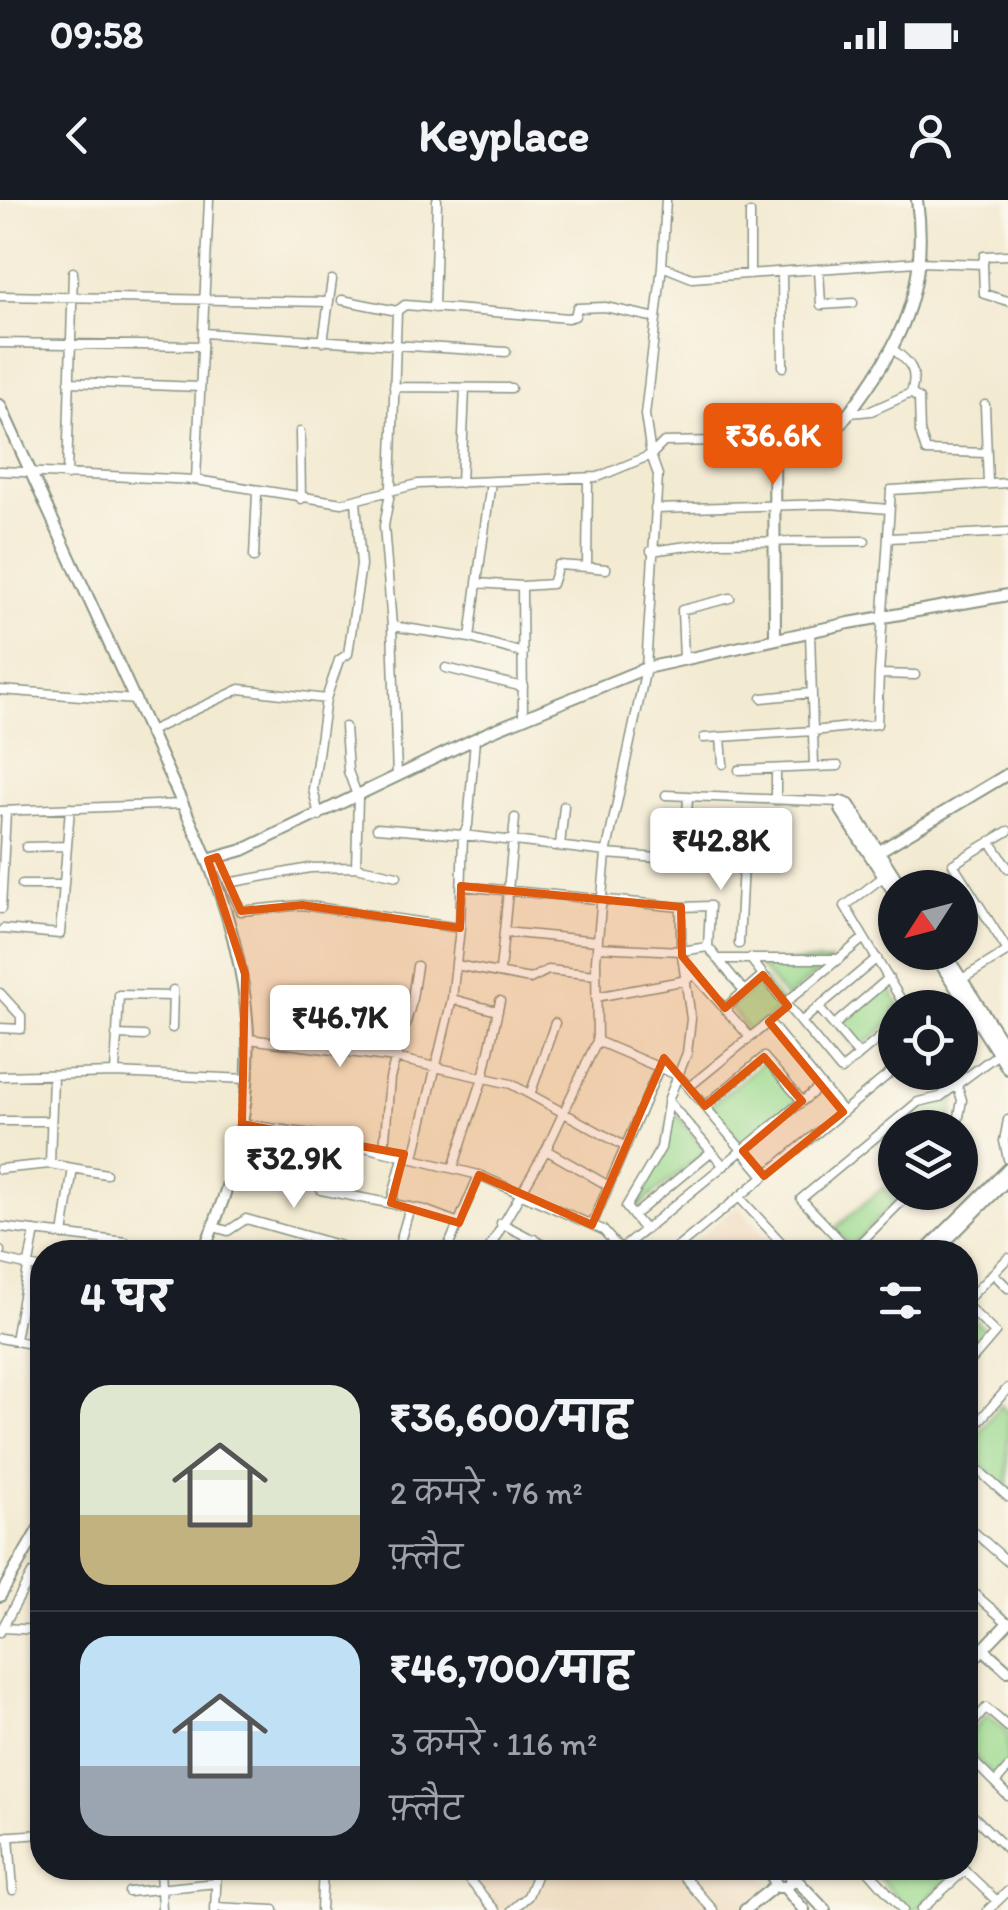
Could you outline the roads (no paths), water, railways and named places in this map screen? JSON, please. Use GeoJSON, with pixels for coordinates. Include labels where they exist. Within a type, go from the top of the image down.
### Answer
{"type":"FeatureCollection","features":[{"type":"Feature","properties":{"kind":"street"},"geometry":{"type":"LineString","coordinates":[[196,480],[209,200]]}},
{"type":"Feature","properties":{"kind":"street"},"geometry":{"type":"LineString","coordinates":[[434,308],[437,200]]}},
{"type":"Feature","properties":{"kind":"street"},"geometry":{"type":"LineString","coordinates":[[493,1240],[546,1150],[596,1042],[597,944],[606,853],[646,668],[657,462],[651,455],[645,415],[666,200]]}},
{"type":"Feature","properties":{"kind":"street"},"geometry":{"type":"LineString","coordinates":[[0,472],[196,480],[301,499],[356,501],[391,487],[588,478],[651,455],[664,442],[774,440],[835,431],[894,350],[907,323],[922,234],[918,200]]}},
{"type":"Feature","properties":{"kind":"street"},"geometry":{"type":"LineString","coordinates":[[750,213],[750,274]]}},
{"type":"Feature","properties":{"kind":"street"},"geometry":{"type":"LineString","coordinates":[[1008,255],[984,256],[983,264],[984,294],[1008,301]]}},
{"type":"Feature","properties":{"kind":"street"},"geometry":{"type":"LineString","coordinates":[[662,266],[692,278],[917,262],[983,264]]}},
{"type":"Feature","properties":{"kind":"street"},"geometry":{"type":"LineString","coordinates":[[819,270],[820,305],[853,303]]}},
{"type":"Feature","properties":{"kind":"street"},"geometry":{"type":"LineString","coordinates":[[67,475],[72,272]]}},
{"type":"Feature","properties":{"kind":"street"},"geometry":{"type":"LineString","coordinates":[[782,272],[783,367]]}},
{"type":"Feature","properties":{"kind":"street"},"geometry":{"type":"LineString","coordinates":[[324,342],[332,280]]}},
{"type":"Feature","properties":{"kind":"street"},"geometry":{"type":"LineString","coordinates":[[0,296],[72,294],[329,302]]}},
{"type":"Feature","properties":{"kind":"street"},"geometry":{"type":"LineString","coordinates":[[342,300],[397,311]]}},
{"type":"Feature","properties":{"kind":"street"},"geometry":{"type":"LineString","coordinates":[[397,778],[384,526],[391,487],[397,311],[405,304],[568,318],[575,316],[577,308],[606,307],[656,318]]}},
{"type":"Feature","properties":{"kind":"street"},"geometry":{"type":"LineString","coordinates":[[203,333],[506,352]]}},
{"type":"Feature","properties":{"kind":"street"},"geometry":{"type":"LineString","coordinates":[[0,343],[70,341],[202,346]]}},
{"type":"Feature","properties":{"kind":"street"},"geometry":{"type":"LineString","coordinates":[[850,413],[872,411],[911,392],[916,376],[910,361],[894,350]]}},
{"type":"Feature","properties":{"kind":"street"},"geometry":{"type":"LineString","coordinates":[[69,382],[200,387]]}},
{"type":"Feature","properties":{"kind":"street"},"geometry":{"type":"LineString","coordinates":[[394,387],[511,388]]}},
{"type":"Feature","properties":{"kind":"street"},"geometry":{"type":"LineString","coordinates":[[461,483],[465,388]]}},
{"type":"Feature","properties":{"kind":"street"},"geometry":{"type":"LineString","coordinates":[[911,392],[919,399],[926,451],[987,453]]}},
{"type":"Feature","properties":{"kind":"street"},"geometry":{"type":"LineString","coordinates":[[985,405],[988,484]]}},
{"type":"Feature","properties":{"kind":"street"},"geometry":{"type":"LineString","coordinates":[[0,406],[183,804],[241,912],[302,906],[460,928]]}},
{"type":"Feature","properties":{"kind":"street"},"geometry":{"type":"LineString","coordinates":[[300,432],[301,499]]}},
{"type":"Feature","properties":{"kind":"street"},"geometry":{"type":"LineString","coordinates":[[774,440],[776,640]]}},
{"type":"Feature","properties":{"kind":"street"},"geometry":{"type":"LineString","coordinates":[[587,567],[588,478]]}},
{"type":"Feature","properties":{"kind":"street"},"geometry":{"type":"LineString","coordinates":[[470,638],[491,482]]}},
{"type":"Feature","properties":{"kind":"street"},"geometry":{"type":"LineString","coordinates":[[704,738],[876,724],[891,490],[1008,482]]}},
{"type":"Feature","properties":{"kind":"street"},"geometry":{"type":"LineString","coordinates":[[254,557],[257,493]]}},
{"type":"Feature","properties":{"kind":"street"},"geometry":{"type":"LineString","coordinates":[[319,816],[313,789],[326,699],[340,660],[348,654],[362,565],[356,501]]}},
{"type":"Feature","properties":{"kind":"street"},"geometry":{"type":"LineString","coordinates":[[655,510],[830,504],[888,509]]}},
{"type":"Feature","properties":{"kind":"street"},"geometry":{"type":"LineString","coordinates":[[890,538],[1008,532]]}},
{"type":"Feature","properties":{"kind":"street"},"geometry":{"type":"LineString","coordinates":[[651,551],[717,542],[865,541]]}},
{"type":"Feature","properties":{"kind":"street"},"geometry":{"type":"LineString","coordinates":[[477,583],[552,584],[558,565],[606,568]]}},
{"type":"Feature","properties":{"kind":"street"},"geometry":{"type":"LineString","coordinates":[[522,586],[523,718]]}},
{"type":"Feature","properties":{"kind":"street"},"geometry":{"type":"LineString","coordinates":[[212,858],[319,816],[475,739],[646,668],[1008,592]]}},
{"type":"Feature","properties":{"kind":"street"},"geometry":{"type":"LineString","coordinates":[[684,659],[682,610],[730,598]]}},
{"type":"Feature","properties":{"kind":"street"},"geometry":{"type":"LineString","coordinates":[[392,626],[470,638],[523,653]]}},
{"type":"Feature","properties":{"kind":"street"},"geometry":{"type":"LineString","coordinates":[[810,632],[814,767]]}},
{"type":"Feature","properties":{"kind":"street"},"geometry":{"type":"LineString","coordinates":[[446,668],[523,687]]}},
{"type":"Feature","properties":{"kind":"street"},"geometry":{"type":"LineString","coordinates":[[879,674],[915,674]]}},
{"type":"Feature","properties":{"kind":"street"},"geometry":{"type":"LineString","coordinates":[[150,731],[240,689],[326,699]]}},
{"type":"Feature","properties":{"kind":"street"},"geometry":{"type":"LineString","coordinates":[[0,690],[136,700]]}},
{"type":"Feature","properties":{"kind":"street"},"geometry":{"type":"LineString","coordinates":[[762,698],[812,693]]}},
{"type":"Feature","properties":{"kind":"street"},"geometry":{"type":"LineString","coordinates":[[345,727],[348,770],[358,798],[356,867]]}},
{"type":"Feature","properties":{"kind":"street"},"geometry":{"type":"LineString","coordinates":[[721,736],[723,764]]}},
{"type":"Feature","properties":{"kind":"street"},"geometry":{"type":"LineString","coordinates":[[392,1203],[437,1070],[452,999],[460,928],[462,834],[468,825],[475,739]]}},
{"type":"Feature","properties":{"kind":"street"},"geometry":{"type":"LineString","coordinates":[[739,770],[838,766]]}},
{"type":"Feature","properties":{"kind":"street"},"geometry":{"type":"LineString","coordinates":[[776,769],[776,800]]}},
{"type":"Feature","properties":{"kind":"street"},"geometry":{"type":"LineString","coordinates":[[875,854],[1008,774]]}},
{"type":"Feature","properties":{"kind":"street"},"geometry":{"type":"LineString","coordinates":[[666,795],[841,802],[849,805],[885,870]]}},
{"type":"Feature","properties":{"kind":"street"},"geometry":{"type":"LineString","coordinates":[[685,860],[688,796]]}},
{"type":"Feature","properties":{"kind":"street"},"geometry":{"type":"LineString","coordinates":[[1,909],[3,811],[183,804]]}},
{"type":"Feature","properties":{"kind":"street"},"geometry":{"type":"LineString","coordinates":[[560,846],[564,806]]}},
{"type":"Feature","properties":{"kind":"street"},"geometry":{"type":"LineString","coordinates":[[3,929],[60,934],[70,808]]}},
{"type":"Feature","properties":{"kind":"street"},"geometry":{"type":"LineString","coordinates":[[500,970],[515,818]]}},
{"type":"Feature","properties":{"kind":"street"},"geometry":{"type":"LineString","coordinates":[[378,828],[743,864],[740,944]]}},
{"type":"Feature","properties":{"kind":"street"},"geometry":{"type":"LineString","coordinates":[[962,979],[1008,951],[953,864],[1008,831]]}},
{"type":"Feature","properties":{"kind":"street"},"geometry":{"type":"LineString","coordinates":[[990,841],[1008,868]]}},
{"type":"Feature","properties":{"kind":"street"},"geometry":{"type":"LineString","coordinates":[[26,847],[66,846]]}},
{"type":"Feature","properties":{"kind":"street"},"geometry":{"type":"LineString","coordinates":[[208,1240],[242,1124],[249,1038],[244,974],[212,858]]}},
{"type":"Feature","properties":{"kind":"street"},"geometry":{"type":"LineString","coordinates":[[228,883],[310,868],[356,867],[397,876]]}},
{"type":"Feature","properties":{"kind":"street"},"geometry":{"type":"LineString","coordinates":[[878,881],[845,906],[895,990]]}},
{"type":"Feature","properties":{"kind":"street"},"geometry":{"type":"LineString","coordinates":[[22,885],[64,885]]}},
{"type":"Feature","properties":{"kind":"street"},"geometry":{"type":"LineString","coordinates":[[461,886],[508,888],[602,902],[710,906],[708,947],[744,991]]}},
{"type":"Feature","properties":{"kind":"street"},"geometry":{"type":"LineString","coordinates":[[644,1230],[626,1208],[661,1148],[668,1101],[679,1076],[691,1019],[689,973],[681,952],[681,907]]}},
{"type":"Feature","properties":{"kind":"street"},"geometry":{"type":"LineString","coordinates":[[504,932],[681,952],[708,947]]}},
{"type":"Feature","properties":{"kind":"street"},"geometry":{"type":"LineString","coordinates":[[689,1087],[864,938]]}},
{"type":"Feature","properties":{"kind":"street"},"geometry":{"type":"LineString","coordinates":[[750,958],[841,1070],[878,1039]]}},
{"type":"Feature","properties":{"kind":"street"},"geometry":{"type":"LineString","coordinates":[[718,959],[840,958]]}},
{"type":"Feature","properties":{"kind":"street"},"geometry":{"type":"LineString","coordinates":[[802,1021],[876,958]]}},
{"type":"Feature","properties":{"kind":"street"},"geometry":{"type":"LineString","coordinates":[[456,965],[500,970],[530,980],[548,970],[596,975]]}},
{"type":"Feature","properties":{"kind":"street"},"geometry":{"type":"LineString","coordinates":[[384,1150],[395,1058],[412,1005],[417,966]]}},
{"type":"Feature","properties":{"kind":"street"},"geometry":{"type":"LineString","coordinates":[[956,970],[964,990]]}},
{"type":"Feature","properties":{"kind":"street"},"geometry":{"type":"LineString","coordinates":[[596,997],[689,973]]}},
{"type":"Feature","properties":{"kind":"street"},"geometry":{"type":"LineString","coordinates":[[689,973],[750,1037]]}},
{"type":"Feature","properties":{"kind":"street"},"geometry":{"type":"LineString","coordinates":[[725,1008],[763,975]]}},
{"type":"Feature","properties":{"kind":"street"},"geometry":{"type":"LineString","coordinates":[[834,1025],[888,978]]}},
{"type":"Feature","properties":{"kind":"street"},"geometry":{"type":"LineString","coordinates":[[115,1073],[119,995],[173,993],[172,1028]]}},
{"type":"Feature","properties":{"kind":"street"},"geometry":{"type":"LineString","coordinates":[[0,1028],[21,1028],[21,1016],[1,995]]}},
{"type":"Feature","properties":{"kind":"street"},"geometry":{"type":"LineString","coordinates":[[452,999],[497,1011]]}},
{"type":"Feature","properties":{"kind":"street"},"geometry":{"type":"LineString","coordinates":[[453,1168],[484,1078],[500,1001]]}},
{"type":"Feature","properties":{"kind":"street"},"geometry":{"type":"LineString","coordinates":[[818,1007],[859,1055]]}},
{"type":"Feature","properties":{"kind":"street"},"geometry":{"type":"LineString","coordinates":[[978,1021],[1003,1052],[1008,1069]]}},
{"type":"Feature","properties":{"kind":"street"},"geometry":{"type":"LineString","coordinates":[[769,1022],[843,1112]]}},
{"type":"Feature","properties":{"kind":"street"},"geometry":{"type":"LineString","coordinates":[[531,1092],[554,1023]]}},
{"type":"Feature","properties":{"kind":"street"},"geometry":{"type":"LineString","coordinates":[[116,1035],[144,1036]]}},
{"type":"Feature","properties":{"kind":"street"},"geometry":{"type":"LineString","coordinates":[[249,1038],[395,1058],[484,1078],[531,1092],[626,1147]]}},
{"type":"Feature","properties":{"kind":"street"},"geometry":{"type":"LineString","coordinates":[[596,1042],[679,1076],[764,1176]]}},
{"type":"Feature","properties":{"kind":"street"},"geometry":{"type":"LineString","coordinates":[[978,1070],[1003,1052]]}},
{"type":"Feature","properties":{"kind":"street"},"geometry":{"type":"LineString","coordinates":[[705,1106],[764,1057],[802,1101]]}},
{"type":"Feature","properties":{"kind":"street"},"geometry":{"type":"LineString","coordinates":[[592,1225],[659,1068]]}},
{"type":"Feature","properties":{"kind":"street"},"geometry":{"type":"LineString","coordinates":[[0,1076],[115,1073],[246,1078]]}},
{"type":"Feature","properties":{"kind":"street"},"geometry":{"type":"LineString","coordinates":[[50,1164],[53,1075]]}},
{"type":"Feature","properties":{"kind":"street"},"geometry":{"type":"LineString","coordinates":[[687,1240],[878,1083]]}},
{"type":"Feature","properties":{"kind":"street"},"geometry":{"type":"LineString","coordinates":[[633,1240],[821,1086]]}},
{"type":"Feature","properties":{"kind":"street"},"geometry":{"type":"LineString","coordinates":[[840,1240],[802,1198],[918,1102],[940,1098],[950,1090]]}},
{"type":"Feature","properties":{"kind":"street"},"geometry":{"type":"LineString","coordinates":[[668,1101],[724,1166]]}},
{"type":"Feature","properties":{"kind":"street"},"geometry":{"type":"LineString","coordinates":[[0,1120],[51,1120]]}},
{"type":"Feature","properties":{"kind":"street"},"geometry":{"type":"LineString","coordinates":[[1008,1120],[1004,1141],[1008,1159]]}},
{"type":"Feature","properties":{"kind":"street"},"geometry":{"type":"LineString","coordinates":[[242,1124],[384,1150],[480,1175],[603,1230],[612,1240]]}},
{"type":"Feature","properties":{"kind":"street"},"geometry":{"type":"LineString","coordinates":[[546,1150],[609,1186]]}},
{"type":"Feature","properties":{"kind":"street"},"geometry":{"type":"LineString","coordinates":[[633,1216],[712,1151]]}},
{"type":"Feature","properties":{"kind":"street"},"geometry":{"type":"LineString","coordinates":[[0,1168],[50,1164],[106,1174]]}},
{"type":"Feature","properties":{"kind":"street"},"geometry":{"type":"LineString","coordinates":[[62,1234],[73,1168]]}},
{"type":"Feature","properties":{"kind":"street"},"geometry":{"type":"LineString","coordinates":[[936,1240],[1008,1169]]}},
{"type":"Feature","properties":{"kind":"street"},"geometry":{"type":"LineString","coordinates":[[451,1240],[480,1175]]}},
{"type":"Feature","properties":{"kind":"street"},"geometry":{"type":"LineString","coordinates":[[946,1240],[1008,1179]]}},
{"type":"Feature","properties":{"kind":"street"},"geometry":{"type":"LineString","coordinates":[[321,1190],[410,1207],[459,1223]]}},
{"type":"Feature","properties":{"kind":"street"},"geometry":{"type":"LineString","coordinates":[[739,1197],[779,1240]]}},
{"type":"Feature","properties":{"kind":"street"},"geometry":{"type":"LineString","coordinates":[[400,1240],[410,1207]]}},
{"type":"Feature","properties":{"kind":"street"},"geometry":{"type":"LineString","coordinates":[[863,1240],[892,1210]]}},
{"type":"Feature","properties":{"kind":"street"},"geometry":{"type":"LineString","coordinates":[[214,1226],[228,1231],[246,1219],[320,1240]]}},
{"type":"Feature","properties":{"kind":"street"},"geometry":{"type":"LineString","coordinates":[[501,1223],[534,1239]]}},
{"type":"Feature","properties":{"kind":"street"},"geometry":{"type":"LineString","coordinates":[[0,1227],[110,1240]]}},
{"type":"Feature","properties":{"kind":"street"},"geometry":{"type":"LineString","coordinates":[[33,1240],[34,1232]]}},
{"type":"Feature","properties":{"kind":"street"},"geometry":{"type":"LineString","coordinates":[[0,1255],[29,1267]]}},
{"type":"Feature","properties":{"kind":"street"},"geometry":{"type":"LineString","coordinates":[[978,1289],[1008,1258]]}},
{"type":"Feature","properties":{"kind":"street"},"geometry":{"type":"LineString","coordinates":[[15,1340],[30,1260]]}},
{"type":"Feature","properties":{"kind":"street"},"geometry":{"type":"LineString","coordinates":[[993,1273],[1008,1288]]}},
{"type":"Feature","properties":{"kind":"street"},"geometry":{"type":"LineString","coordinates":[[23,1299],[30,1300]]}},
{"type":"Feature","properties":{"kind":"street"},"geometry":{"type":"LineString","coordinates":[[978,1316],[995,1333],[978,1353]]}},
{"type":"Feature","properties":{"kind":"street"},"geometry":{"type":"LineString","coordinates":[[0,1338],[30,1343]]}},
{"type":"Feature","properties":{"kind":"street"},"geometry":{"type":"LineString","coordinates":[[978,1423],[1008,1388]]}},
{"type":"Feature","properties":{"kind":"street"},"geometry":{"type":"LineString","coordinates":[[1000,1397],[1008,1406]]}},
{"type":"Feature","properties":{"kind":"street"},"geometry":{"type":"LineString","coordinates":[[978,1470],[1008,1497]]}},
{"type":"Feature","properties":{"kind":"street"},"geometry":{"type":"LineString","coordinates":[[978,1534],[1006,1557]]}},
{"type":"Feature","properties":{"kind":"street"},"geometry":{"type":"LineString","coordinates":[[0,1596],[30,1546]]}},
{"type":"Feature","properties":{"kind":"street"},"geometry":{"type":"LineString","coordinates":[[15,1570],[30,1573]]}},
{"type":"Feature","properties":{"kind":"street"},"geometry":{"type":"LineString","coordinates":[[1,1630],[30,1587]]}},
{"type":"Feature","properties":{"kind":"street"},"geometry":{"type":"LineString","coordinates":[[978,1599],[1008,1623],[978,1653]]}},
{"type":"Feature","properties":{"kind":"street"},"geometry":{"type":"LineString","coordinates":[[1,1630],[30,1630]]}},
{"type":"Feature","properties":{"kind":"street"},"geometry":{"type":"LineString","coordinates":[[982,1648],[1008,1671]]}},
{"type":"Feature","properties":{"kind":"street"},"geometry":{"type":"LineString","coordinates":[[978,1718],[986,1708],[1008,1727]]}},
{"type":"Feature","properties":{"kind":"street"},"geometry":{"type":"LineString","coordinates":[[978,1766],[1008,1796]]}},
{"type":"Feature","properties":{"kind":"street"},"geometry":{"type":"LineString","coordinates":[[995,1783],[1008,1768]]}},
{"type":"Feature","properties":{"kind":"street"},"geometry":{"type":"LineString","coordinates":[[978,1821],[1008,1850]]}},
{"type":"Feature","properties":{"kind":"street"},"geometry":{"type":"LineString","coordinates":[[1000,1842],[1008,1832]]}},
{"type":"Feature","properties":{"kind":"street"},"geometry":{"type":"LineString","coordinates":[[12,1890],[5,1836],[30,1835]]}},
{"type":"Feature","properties":{"kind":"street"},"geometry":{"type":"LineString","coordinates":[[161,1880],[162,1910]]}},
{"type":"Feature","properties":{"kind":"street"},"geometry":{"type":"LineString","coordinates":[[321,1910],[323,1880]]}},
{"type":"Feature","properties":{"kind":"street"},"geometry":{"type":"LineString","coordinates":[[470,1880],[496,1910]]}},
{"type":"Feature","properties":{"kind":"street"},"geometry":{"type":"LineString","coordinates":[[512,1910],[528,1896],[534,1880]]}},
{"type":"Feature","properties":{"kind":"street"},"geometry":{"type":"LineString","coordinates":[[687,1880],[714,1910]]}},
{"type":"Feature","properties":{"kind":"street"},"geometry":{"type":"LineString","coordinates":[[745,1910],[777,1880]]}},
{"type":"Feature","properties":{"kind":"street"},"geometry":{"type":"LineString","coordinates":[[786,1880],[804,1910]]}},
{"type":"Feature","properties":{"kind":"street"},"geometry":{"type":"LineString","coordinates":[[790,1880],[824,1910]]}},
{"type":"Feature","properties":{"kind":"street"},"geometry":{"type":"LineString","coordinates":[[877,1880],[904,1910]]}},
{"type":"Feature","properties":{"kind":"street"},"geometry":{"type":"LineString","coordinates":[[921,1910],[952,1880]]}},
{"type":"Feature","properties":{"kind":"street"},"geometry":{"type":"LineString","coordinates":[[975,1880],[997,1902]]}},
{"type":"Feature","properties":{"kind":"street"},"geometry":{"type":"LineString","coordinates":[[129,1892],[216,1882],[215,1909],[274,1910]]}},
{"type":"Feature","properties":{"kind":"street"},"geometry":{"type":"LineString","coordinates":[[988,1910],[1008,1892]]}}]}
